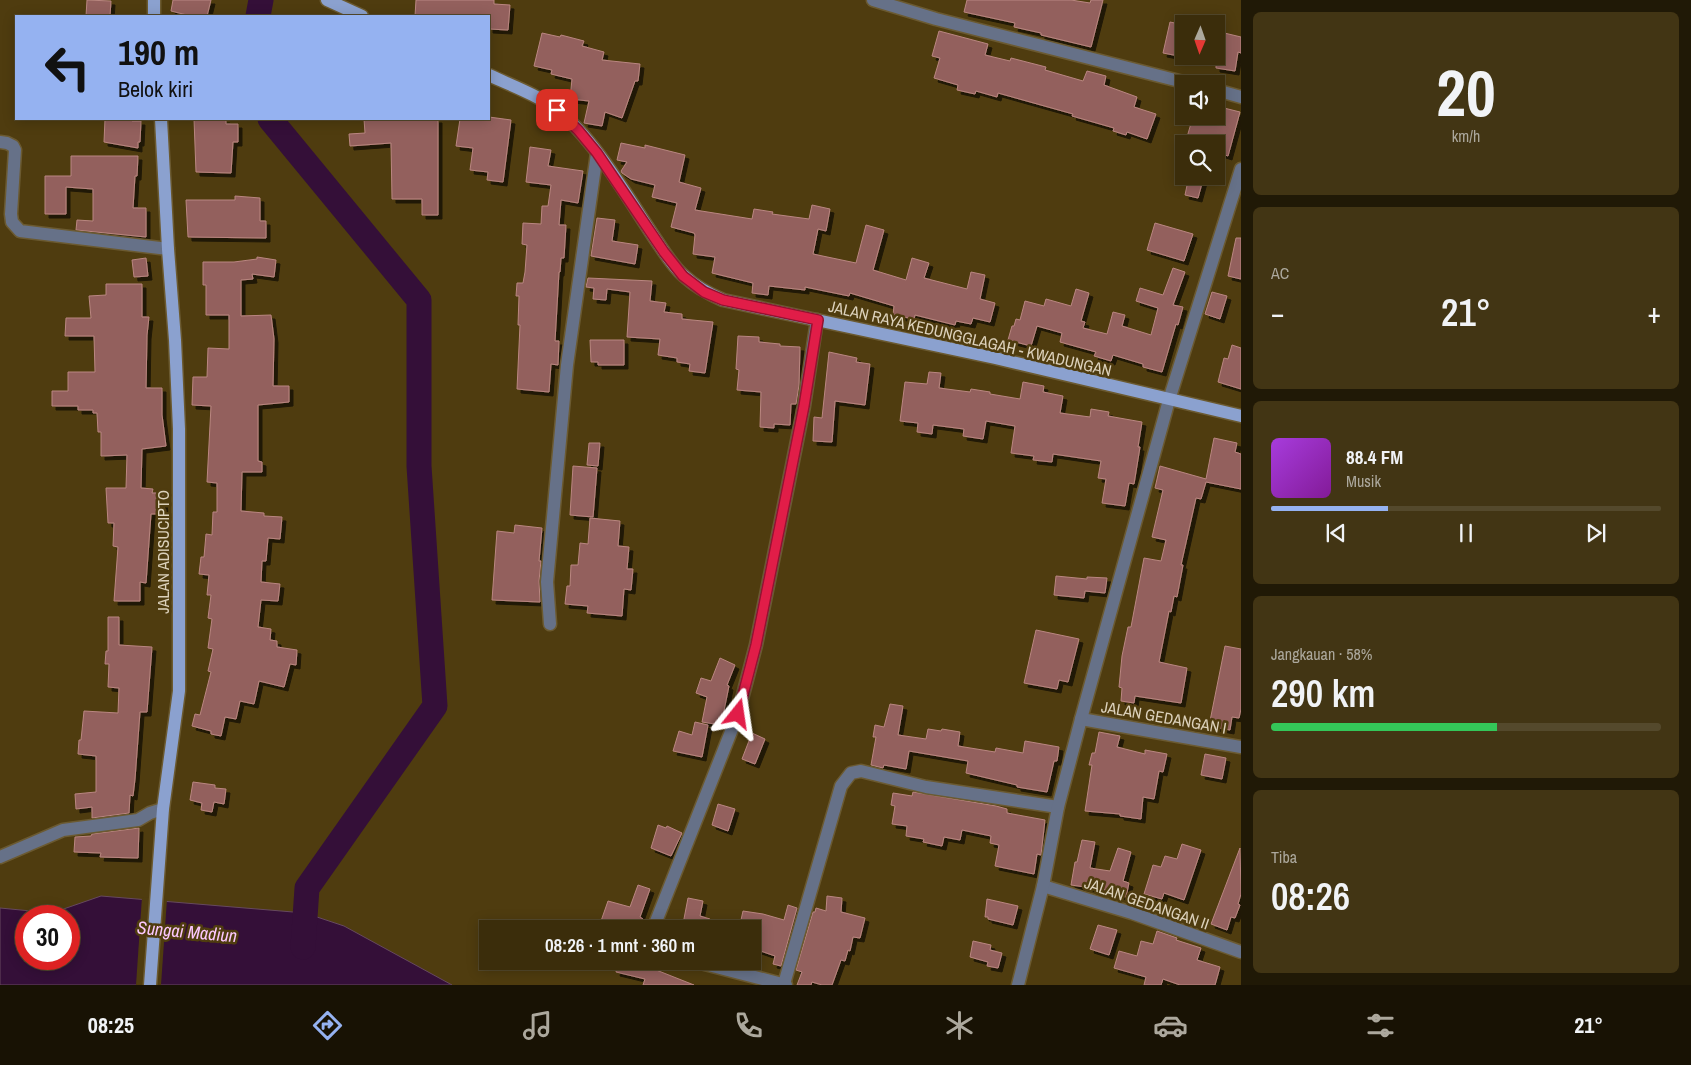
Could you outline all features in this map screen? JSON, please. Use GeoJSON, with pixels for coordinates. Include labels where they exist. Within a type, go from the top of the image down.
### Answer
{"type":"FeatureCollection","features":[{"type":"Feature","properties":{"kind":"main road"},"geometry":{"type":"LineString","coordinates":[[154,0],[154,15]]}},
{"type":"Feature","properties":{"kind":"main road"},"geometry":{"type":"LineString","coordinates":[[327,0],[360,15]]}},
{"type":"Feature","properties":{"kind":"main road","name":"JALAN RAYA KEDUNGGLAGAH - KWADUNGAN"},"geometry":{"type":"LineString","coordinates":[[490,75],[531,94],[557,110],[578,130],[597,153],[664,252],[683,276],[704,292],[744,306],[995,358],[1241,416]]}},
{"type":"Feature","properties":{"kind":"main road","name":"JALAN ADISUCIPTO"},"geometry":{"type":"LineString","coordinates":[[150,985],[162,814],[179,691],[179,429],[161,120]]}},
{"type":"Feature","properties":{"kind":"street"},"geometry":{"type":"LineString","coordinates":[[873,0],[936,19],[1175,80]]}},
{"type":"Feature","properties":{"kind":"street"},"geometry":{"type":"LineString","coordinates":[[1225,93],[1241,97]]}},
{"type":"Feature","properties":{"kind":"street"},"geometry":{"type":"LineString","coordinates":[[0,142],[14,146],[15,150],[11,214],[12,222],[20,231],[168,249]]}},
{"type":"Feature","properties":{"kind":"street"},"geometry":{"type":"LineString","coordinates":[[550,624],[547,582],[567,365],[597,153]]}},
{"type":"Feature","properties":{"kind":"street"},"geometry":{"type":"LineString","coordinates":[[1018,985],[1043,886],[1058,807],[1081,719],[1169,400],[1241,169]]}},
{"type":"Feature","properties":{"kind":"street"},"geometry":{"type":"LineString","coordinates":[[657,920],[738,714],[743,696],[756,645],[804,406],[818,320]]}},
{"type":"Feature","properties":{"kind":"street","name":"JALAN GEDANGAN I"},"geometry":{"type":"LineString","coordinates":[[1081,719],[1241,747]]}},
{"type":"Feature","properties":{"kind":"street"},"geometry":{"type":"LineString","coordinates":[[728,970],[785,984],[841,786],[851,773],[862,771],[926,787],[1058,807]]}},
{"type":"Feature","properties":{"kind":"street"},"geometry":{"type":"LineString","coordinates":[[0,858],[63,830],[138,820],[150,813],[162,814]]}},
{"type":"Feature","properties":{"kind":"street","name":"JALAN GEDANGAN II"},"geometry":{"type":"LineString","coordinates":[[1043,886],[1132,913],[1241,952]]}},
{"type":"Feature","properties":{"kind":"water","name":"Sungai Madiun"},"geometry":{"type":"Polygon","coordinates":[[[101,896],[305,913],[344,926],[452,985],[0,985],[0,908],[15,909],[15,970],[80,970],[80,905],[75,905],[101,896]]]}},
{"type":"Feature","properties":{"kind":"pier"},"geometry":{"type":"Polygon","coordinates":[[[142,897],[167,899],[161,985],[136,985],[142,897]]]}},
{"type":"Feature","properties":{"kind":"building"},"geometry":{"type":"Polygon","coordinates":[[[87,0],[111,1],[110,15],[86,15],[87,0]]]}},
{"type":"Feature","properties":{"kind":"building"},"geometry":{"type":"Polygon","coordinates":[[[173,0],[211,0],[207,15],[187,15],[171,11],[173,0]]]}},
{"type":"Feature","properties":{"kind":"building"},"geometry":{"type":"Polygon","coordinates":[[[416,0],[494,0],[494,4],[510,5],[508,30],[490,29],[490,15],[415,15],[416,0]]]}},
{"type":"Feature","properties":{"kind":"building"},"geometry":{"type":"Polygon","coordinates":[[[967,0],[1071,0],[1090,3],[1091,0],[1103,0],[1091,47],[1014,27],[1015,23],[964,12],[967,0]]]}},
{"type":"Feature","properties":{"kind":"building"},"geometry":{"type":"Polygon","coordinates":[[[1170,22],[1175,23],[1175,55],[1163,53],[1170,22]]]}},
{"type":"Feature","properties":{"kind":"building"},"geometry":{"type":"Polygon","coordinates":[[[939,31],[988,44],[985,55],[1010,61],[1011,58],[1046,67],[1045,70],[1083,81],[1087,71],[1106,76],[1104,85],[1137,97],[1134,107],[1156,114],[1147,139],[1127,132],[1126,135],[1113,131],[1114,128],[1072,116],[1073,114],[998,93],[997,97],[976,91],[975,94],[957,90],[958,85],[934,78],[940,58],[932,56],[939,31]]]}},
{"type":"Feature","properties":{"kind":"building"},"geometry":{"type":"Polygon","coordinates":[[[542,33],[560,37],[561,35],[584,41],[582,46],[604,52],[602,60],[640,64],[638,81],[635,81],[622,118],[605,112],[602,126],[584,123],[589,101],[570,99],[572,79],[551,74],[552,70],[534,66],[542,33]]]}},
{"type":"Feature","properties":{"kind":"building"},"geometry":{"type":"Polygon","coordinates":[[[1225,33],[1241,37],[1241,53],[1238,52],[1235,71],[1216,68],[1216,65],[1225,65],[1225,33]]]}},
{"type":"Feature","properties":{"kind":"building"},"geometry":{"type":"Polygon","coordinates":[[[1225,108],[1240,112],[1228,156],[1225,155],[1225,135],[1188,135],[1191,125],[1225,125],[1225,108]]]}},
{"type":"Feature","properties":{"kind":"building"},"geometry":{"type":"Polygon","coordinates":[[[490,117],[511,120],[503,182],[487,180],[488,172],[470,170],[473,148],[456,146],[460,120],[490,120],[490,117]]]}},
{"type":"Feature","properties":{"kind":"building"},"geometry":{"type":"Polygon","coordinates":[[[105,120],[141,121],[138,148],[104,142],[105,120]]]}},
{"type":"Feature","properties":{"kind":"building"},"geometry":{"type":"Polygon","coordinates":[[[194,120],[226,120],[226,124],[238,124],[238,142],[233,142],[231,173],[196,172],[194,120]]]}},
{"type":"Feature","properties":{"kind":"building"},"geometry":{"type":"Polygon","coordinates":[[[364,120],[438,120],[438,215],[422,215],[422,199],[392,199],[391,143],[350,146],[349,134],[365,133],[364,120]]]}},
{"type":"Feature","properties":{"kind":"building"},"geometry":{"type":"Polygon","coordinates":[[[621,143],[645,148],[645,145],[685,155],[679,182],[701,188],[695,210],[752,219],[754,209],[773,212],[772,214],[809,219],[812,205],[830,209],[826,231],[818,229],[813,254],[856,263],[866,225],[884,230],[873,270],[906,280],[912,258],[929,263],[924,278],[967,289],[971,272],[985,275],[980,299],[995,303],[990,322],[973,318],[971,324],[956,321],[955,325],[915,315],[914,319],[893,315],[894,306],[850,293],[849,296],[805,287],[805,290],[769,286],[768,295],[752,293],[753,283],[712,273],[715,257],[693,254],[694,233],[671,227],[677,203],[652,197],[655,185],[631,179],[622,173],[621,171],[627,162],[617,160],[621,143]]]}},
{"type":"Feature","properties":{"kind":"building"},"geometry":{"type":"Polygon","coordinates":[[[530,147],[551,150],[548,166],[583,171],[578,203],[561,200],[559,225],[566,225],[564,258],[561,258],[559,272],[555,341],[559,341],[558,365],[551,364],[549,392],[517,389],[520,325],[518,325],[519,296],[516,296],[517,283],[523,283],[527,245],[522,244],[523,223],[541,224],[542,206],[548,206],[551,185],[526,182],[530,147]]]}},
{"type":"Feature","properties":{"kind":"building"},"geometry":{"type":"Polygon","coordinates":[[[71,156],[138,156],[133,208],[146,208],[146,237],[76,230],[77,220],[93,221],[93,189],[66,187],[66,214],[45,214],[45,176],[71,176],[71,156]]]}},
{"type":"Feature","properties":{"kind":"building"},"geometry":{"type":"Polygon","coordinates":[[[1187,185],[1202,185],[1198,198],[1185,195],[1187,185]]]}},
{"type":"Feature","properties":{"kind":"building"},"geometry":{"type":"Polygon","coordinates":[[[235,196],[260,198],[260,221],[266,221],[266,238],[188,237],[186,200],[235,200],[235,196]]]}},
{"type":"Feature","properties":{"kind":"building"},"geometry":{"type":"Polygon","coordinates":[[[597,218],[615,220],[612,241],[638,245],[635,264],[591,256],[597,218]]]}},
{"type":"Feature","properties":{"kind":"building"},"geometry":{"type":"Polygon","coordinates":[[[1155,223],[1193,234],[1184,261],[1147,250],[1155,223]]]}},
{"type":"Feature","properties":{"kind":"building"},"geometry":{"type":"Polygon","coordinates":[[[1236,238],[1241,238],[1241,279],[1228,276],[1236,238]]]}},
{"type":"Feature","properties":{"kind":"building"},"geometry":{"type":"Polygon","coordinates":[[[257,257],[276,260],[274,277],[252,274],[253,279],[241,280],[241,316],[271,315],[274,339],[273,386],[289,386],[289,402],[258,405],[258,461],[262,462],[262,472],[242,472],[241,511],[264,513],[264,516],[282,517],[280,539],[268,538],[266,561],[262,561],[261,582],[280,584],[278,601],[261,600],[258,627],[271,629],[270,640],[277,641],[277,647],[297,650],[296,665],[290,664],[284,687],[259,681],[254,704],[240,701],[236,719],[225,717],[221,736],[192,726],[195,714],[200,715],[211,672],[208,671],[213,649],[208,648],[212,619],[208,618],[211,595],[207,595],[209,575],[199,574],[201,557],[204,557],[206,534],[212,535],[213,512],[217,512],[217,483],[207,482],[211,406],[192,405],[193,377],[207,377],[208,348],[229,349],[229,315],[206,315],[206,285],[203,285],[203,262],[234,262],[257,259],[257,257]]]}},
{"type":"Feature","properties":{"kind":"building"},"geometry":{"type":"Polygon","coordinates":[[[146,258],[148,276],[134,277],[132,260],[146,258]]]}},
{"type":"Feature","properties":{"kind":"building"},"geometry":{"type":"Polygon","coordinates":[[[1173,268],[1185,272],[1173,305],[1183,307],[1162,372],[1143,367],[1143,364],[1113,355],[1111,361],[1094,356],[1096,352],[1060,342],[1062,333],[1037,326],[1031,346],[1008,340],[1016,319],[1020,320],[1025,301],[1044,306],[1046,299],[1071,306],[1076,289],[1089,293],[1081,321],[1085,322],[1083,328],[1107,334],[1113,312],[1125,315],[1122,326],[1151,335],[1158,308],[1136,301],[1140,288],[1163,295],[1173,268]]]}},
{"type":"Feature","properties":{"kind":"building"},"geometry":{"type":"Polygon","coordinates":[[[588,278],[652,281],[650,301],[666,303],[664,312],[682,314],[682,319],[713,322],[705,373],[689,371],[690,364],[677,362],[677,358],[658,355],[660,339],[627,337],[630,292],[607,289],[606,300],[593,299],[594,288],[586,287],[588,278]]]}},
{"type":"Feature","properties":{"kind":"building"},"geometry":{"type":"Polygon","coordinates":[[[106,284],[142,284],[142,317],[149,317],[146,388],[162,388],[162,415],[166,446],[142,449],[141,488],[153,489],[152,493],[163,493],[164,514],[151,514],[146,583],[140,582],[140,601],[114,601],[118,547],[113,546],[114,523],[108,523],[106,488],[126,488],[127,455],[101,456],[101,432],[98,432],[97,413],[93,413],[93,410],[78,410],[78,406],[52,406],[52,391],[68,391],[68,372],[95,372],[94,336],[65,336],[66,318],[91,318],[89,296],[106,295],[106,284]]]}},
{"type":"Feature","properties":{"kind":"building"},"geometry":{"type":"Polygon","coordinates":[[[1212,292],[1227,296],[1220,319],[1205,314],[1212,292]]]}},
{"type":"Feature","properties":{"kind":"building"},"geometry":{"type":"Polygon","coordinates":[[[738,336],[759,337],[759,342],[800,347],[799,385],[796,404],[791,404],[790,425],[774,424],[774,428],[760,427],[761,392],[737,390],[739,370],[736,369],[738,336]]]}},
{"type":"Feature","properties":{"kind":"building"},"geometry":{"type":"Polygon","coordinates":[[[590,340],[624,340],[624,365],[598,365],[598,362],[591,362],[590,340]]]}},
{"type":"Feature","properties":{"kind":"building"},"geometry":{"type":"Polygon","coordinates":[[[1232,345],[1241,348],[1241,389],[1218,382],[1224,358],[1228,359],[1232,345]]]}},
{"type":"Feature","properties":{"kind":"building"},"geometry":{"type":"Polygon","coordinates":[[[829,352],[857,358],[856,362],[870,364],[865,405],[835,401],[832,442],[813,441],[814,417],[822,418],[829,352]]]}},
{"type":"Feature","properties":{"kind":"building"},"geometry":{"type":"Polygon","coordinates":[[[929,372],[941,373],[939,388],[970,392],[971,389],[1020,399],[1023,382],[1044,386],[1043,392],[1063,396],[1060,413],[1090,417],[1091,409],[1109,412],[1108,416],[1142,422],[1134,484],[1129,483],[1125,506],[1102,503],[1106,479],[1098,478],[1101,461],[1053,454],[1052,462],[1033,460],[1034,456],[1011,453],[1015,426],[986,421],[983,439],[963,436],[964,429],[933,425],[932,434],[917,432],[918,423],[900,421],[905,382],[927,384],[929,372]]]}},
{"type":"Feature","properties":{"kind":"building"},"geometry":{"type":"Polygon","coordinates":[[[1214,438],[1237,443],[1235,452],[1241,454],[1241,489],[1206,482],[1201,499],[1196,498],[1181,565],[1183,565],[1177,597],[1174,596],[1171,612],[1169,611],[1159,662],[1187,668],[1181,703],[1135,696],[1134,703],[1121,701],[1122,688],[1119,687],[1122,656],[1128,627],[1131,627],[1144,558],[1161,561],[1166,540],[1152,537],[1163,490],[1155,488],[1160,466],[1206,479],[1214,438]]]}},
{"type":"Feature","properties":{"kind":"building"},"geometry":{"type":"Polygon","coordinates":[[[589,443],[600,443],[598,466],[587,465],[589,443]]]}},
{"type":"Feature","properties":{"kind":"building"},"geometry":{"type":"Polygon","coordinates":[[[573,466],[597,468],[593,517],[570,515],[573,466]]]}},
{"type":"Feature","properties":{"kind":"building"},"geometry":{"type":"Polygon","coordinates":[[[590,518],[620,521],[618,546],[629,547],[627,569],[633,569],[631,590],[624,589],[622,616],[587,613],[588,606],[565,604],[567,586],[570,586],[571,565],[578,565],[580,543],[588,544],[590,518]]]}},
{"type":"Feature","properties":{"kind":"building"},"geometry":{"type":"Polygon","coordinates":[[[515,525],[542,528],[539,561],[541,561],[539,581],[540,602],[492,600],[497,531],[514,533],[515,525]]]}},
{"type":"Feature","properties":{"kind":"building"},"geometry":{"type":"Polygon","coordinates":[[[1056,576],[1087,579],[1087,577],[1107,578],[1105,593],[1085,591],[1084,598],[1054,595],[1056,576]]]}},
{"type":"Feature","properties":{"kind":"building"},"geometry":{"type":"Polygon","coordinates":[[[108,617],[119,617],[119,645],[152,647],[147,712],[140,712],[135,779],[133,796],[130,795],[129,813],[92,818],[92,807],[76,809],[75,794],[96,792],[96,756],[78,754],[79,740],[81,740],[84,711],[118,713],[119,688],[108,687],[109,664],[105,664],[106,651],[108,651],[108,617]]]}},
{"type":"Feature","properties":{"kind":"building"},"geometry":{"type":"Polygon","coordinates":[[[1036,630],[1079,639],[1068,682],[1059,680],[1057,689],[1024,683],[1036,630]]]}},
{"type":"Feature","properties":{"kind":"building"},"geometry":{"type":"Polygon","coordinates":[[[1225,646],[1241,649],[1241,709],[1239,718],[1232,717],[1230,730],[1209,726],[1225,646]]]}},
{"type":"Feature","properties":{"kind":"building"},"geometry":{"type":"Polygon","coordinates":[[[720,658],[735,665],[727,685],[729,686],[721,725],[702,722],[707,697],[696,693],[701,678],[711,681],[720,658]]]}},
{"type":"Feature","properties":{"kind":"building"},"geometry":{"type":"Polygon","coordinates":[[[890,704],[903,706],[898,735],[926,739],[928,729],[960,732],[958,746],[995,752],[996,748],[1023,753],[1025,741],[1059,747],[1057,761],[1054,761],[1047,792],[1017,787],[1017,785],[966,773],[968,761],[909,751],[906,769],[884,765],[883,768],[871,765],[876,737],[873,737],[875,725],[884,727],[890,704]]]}},
{"type":"Feature","properties":{"kind":"building"},"geometry":{"type":"Polygon","coordinates":[[[695,722],[708,725],[702,757],[673,751],[679,731],[692,735],[695,722]]]}},
{"type":"Feature","properties":{"kind":"building"},"geometry":{"type":"Polygon","coordinates":[[[1099,732],[1120,736],[1117,747],[1145,754],[1145,750],[1167,754],[1163,772],[1159,771],[1154,799],[1143,797],[1141,819],[1120,816],[1120,814],[1085,811],[1092,765],[1089,765],[1092,753],[1095,753],[1099,732]]]}},
{"type":"Feature","properties":{"kind":"building"},"geometry":{"type":"Polygon","coordinates":[[[752,733],[765,739],[755,764],[742,759],[752,733]]]}},
{"type":"Feature","properties":{"kind":"building"},"geometry":{"type":"Polygon","coordinates":[[[1205,754],[1226,758],[1222,779],[1201,775],[1205,754]]]}},
{"type":"Feature","properties":{"kind":"building"},"geometry":{"type":"Polygon","coordinates":[[[193,782],[215,785],[215,788],[226,789],[224,804],[214,802],[212,812],[201,810],[202,803],[190,800],[193,782]]]}},
{"type":"Feature","properties":{"kind":"building"},"geometry":{"type":"Polygon","coordinates":[[[913,792],[996,806],[1007,809],[1007,813],[1045,820],[1041,855],[1037,854],[1034,874],[995,866],[999,845],[990,843],[991,836],[962,830],[960,840],[944,837],[942,846],[923,842],[924,839],[906,836],[907,826],[892,824],[895,806],[891,805],[893,793],[912,796],[913,792]]]}},
{"type":"Feature","properties":{"kind":"building"},"geometry":{"type":"Polygon","coordinates":[[[718,804],[735,809],[728,831],[712,825],[718,804]]]}},
{"type":"Feature","properties":{"kind":"building"},"geometry":{"type":"Polygon","coordinates":[[[658,825],[666,828],[667,826],[682,833],[671,856],[651,848],[658,825]]]}},
{"type":"Feature","properties":{"kind":"building"},"geometry":{"type":"Polygon","coordinates":[[[139,828],[138,858],[100,857],[101,853],[74,852],[75,837],[139,828]]]}},
{"type":"Feature","properties":{"kind":"building"},"geometry":{"type":"Polygon","coordinates":[[[1082,840],[1095,842],[1090,868],[1110,871],[1118,848],[1131,852],[1123,881],[1129,883],[1126,897],[1112,893],[1113,891],[1071,885],[1075,862],[1077,862],[1082,840]]]}},
{"type":"Feature","properties":{"kind":"building"},"geometry":{"type":"Polygon","coordinates":[[[1182,844],[1201,850],[1184,900],[1164,893],[1162,899],[1144,894],[1153,865],[1161,867],[1165,856],[1177,859],[1182,844]]]}},
{"type":"Feature","properties":{"kind":"building"},"geometry":{"type":"Polygon","coordinates":[[[1240,848],[1241,894],[1238,904],[1240,905],[1235,918],[1231,917],[1227,930],[1211,924],[1240,848]]]}},
{"type":"Feature","properties":{"kind":"building"},"geometry":{"type":"Polygon","coordinates":[[[638,885],[650,889],[640,917],[643,920],[601,920],[608,901],[630,907],[638,885]]]}},
{"type":"Feature","properties":{"kind":"building"},"geometry":{"type":"Polygon","coordinates":[[[827,896],[842,898],[841,912],[865,918],[860,938],[853,937],[850,951],[848,950],[845,961],[841,960],[832,985],[812,982],[811,985],[797,985],[802,972],[796,970],[813,912],[815,912],[816,908],[826,911],[827,896]]]}},
{"type":"Feature","properties":{"kind":"building"},"geometry":{"type":"Polygon","coordinates":[[[688,898],[703,901],[700,916],[710,920],[684,920],[688,898]]]}},
{"type":"Feature","properties":{"kind":"building"},"geometry":{"type":"Polygon","coordinates":[[[987,899],[1018,906],[1013,925],[985,917],[987,899]]]}},
{"type":"Feature","properties":{"kind":"building"},"geometry":{"type":"Polygon","coordinates":[[[788,905],[797,908],[781,966],[773,964],[775,956],[761,951],[761,920],[741,920],[743,911],[784,920],[788,905]]]}},
{"type":"Feature","properties":{"kind":"building"},"geometry":{"type":"Polygon","coordinates":[[[1098,925],[1117,930],[1109,955],[1090,949],[1098,925]]]}},
{"type":"Feature","properties":{"kind":"building"},"geometry":{"type":"Polygon","coordinates":[[[1157,931],[1177,938],[1176,940],[1201,948],[1197,960],[1220,967],[1215,985],[1180,985],[1163,979],[1161,985],[1144,985],[1146,977],[1114,968],[1119,951],[1137,956],[1141,941],[1153,944],[1157,931]]]}},
{"type":"Feature","properties":{"kind":"building"},"geometry":{"type":"Polygon","coordinates":[[[973,941],[991,945],[990,950],[1002,953],[998,968],[987,966],[988,962],[970,957],[973,941]]]}},
{"type":"Feature","properties":{"kind":"building"},"geometry":{"type":"Polygon","coordinates":[[[616,970],[656,970],[694,985],[643,985],[645,979],[616,972],[616,970]]]}},
{"type":"Feature","properties":{"kind":"waterway"},"geometry":{"type":"LineString","coordinates":[[258,15],[261,0]]}},
{"type":"Feature","properties":{"kind":"waterway"},"geometry":{"type":"LineString","coordinates":[[271,120],[419,300],[419,466],[435,706],[307,888],[303,947]]}},
{"type":"Feature","properties":{"kind":"route"},"geometry":{"type":"LineString","coordinates":[[557,110],[578,130],[597,153],[664,252],[683,276],[704,292],[723,300],[744,306],[818,320],[804,406],[756,645],[738,714]]}}]}
